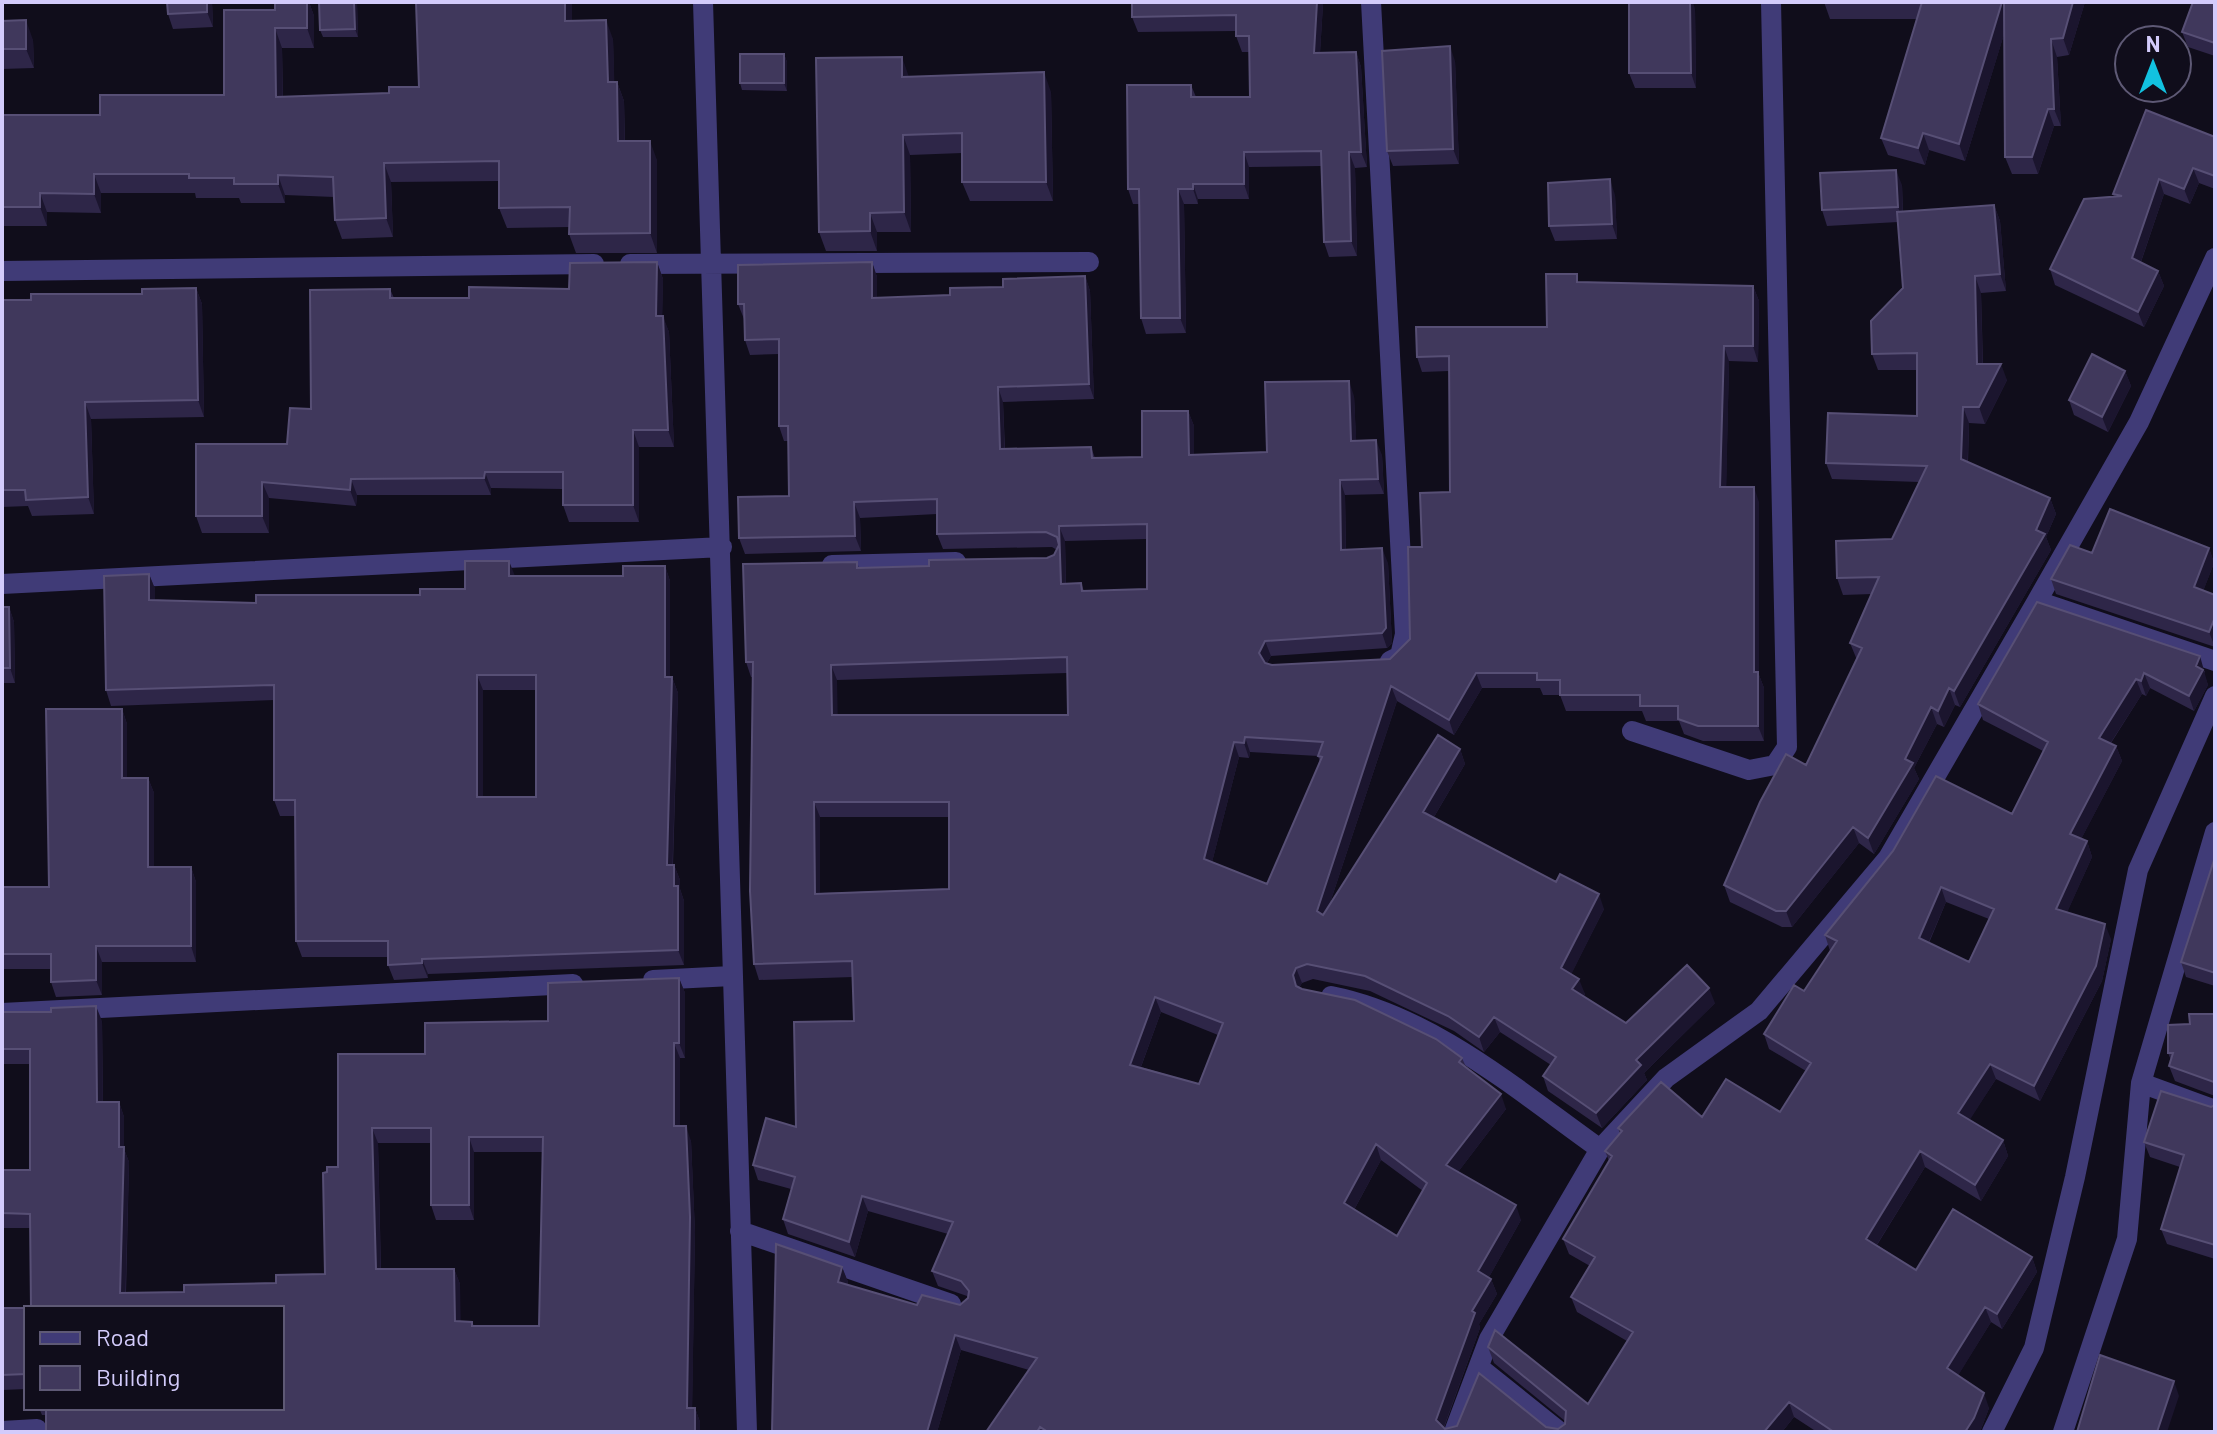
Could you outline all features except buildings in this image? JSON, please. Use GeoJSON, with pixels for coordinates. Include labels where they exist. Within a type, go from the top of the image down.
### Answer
{"type":"FeatureCollection","features":[{"type":"Feature","properties":{"kind":"street"},"geometry":{"type":"LineString","coordinates":[[703,2],[727,560],[732,976],[747,1432]]}},
{"type":"Feature","properties":{"kind":"street"},"geometry":{"type":"LineString","coordinates":[[1365,663],[1394,661],[1405,647],[1371,2]]}},
{"type":"Feature","properties":{"kind":"street"},"geometry":{"type":"LineString","coordinates":[[1632,731],[1749,770],[1775,765],[1787,747],[1771,2]]}},
{"type":"Feature","properties":{"kind":"street"},"geometry":{"type":"LineString","coordinates":[[1454,1432],[1489,1339],[1600,1149],[1666,1078],[1759,1011],[1888,858],[2139,422],[2215,258]]}},
{"type":"Feature","properties":{"kind":"street"},"geometry":{"type":"LineString","coordinates":[[2,271],[1089,262]]}},
{"type":"Feature","properties":{"kind":"street"},"geometry":{"type":"LineString","coordinates":[[2,584],[727,560]]}},
{"type":"Feature","properties":{"kind":"street"},"geometry":{"type":"LineString","coordinates":[[816,565],[973,562]]}},
{"type":"Feature","properties":{"kind":"street"},"geometry":{"type":"LineString","coordinates":[[2037,601],[2215,661]]}},
{"type":"Feature","properties":{"kind":"street"},"geometry":{"type":"LineString","coordinates":[[1992,1432],[2034,1348],[2075,1177],[2138,870],[2215,696]]}},
{"type":"Feature","properties":{"kind":"street"},"geometry":{"type":"LineString","coordinates":[[2063,1432],[2127,1239],[2141,1083],[2215,832]]}},
{"type":"Feature","properties":{"kind":"street"},"geometry":{"type":"LineString","coordinates":[[636,981],[732,976]]}},
{"type":"Feature","properties":{"kind":"street"},"geometry":{"type":"LineString","coordinates":[[2,1013],[589,983]]}},
{"type":"Feature","properties":{"kind":"street"},"geometry":{"type":"LineString","coordinates":[[1311,992],[1365,1003],[1448,1043],[1600,1149]]}},
{"type":"Feature","properties":{"kind":"street"},"geometry":{"type":"LineString","coordinates":[[2141,1083],[2215,1110]]}},
{"type":"Feature","properties":{"kind":"street"},"geometry":{"type":"LineString","coordinates":[[740,1231],[962,1308]]}},
{"type":"Feature","properties":{"kind":"street"},"geometry":{"type":"LineString","coordinates":[[1480,1368],[1560,1432]]}},
{"type":"Feature","properties":{"kind":"street"},"geometry":{"type":"LineString","coordinates":[[2,1431],[37,1429]]}}]}
